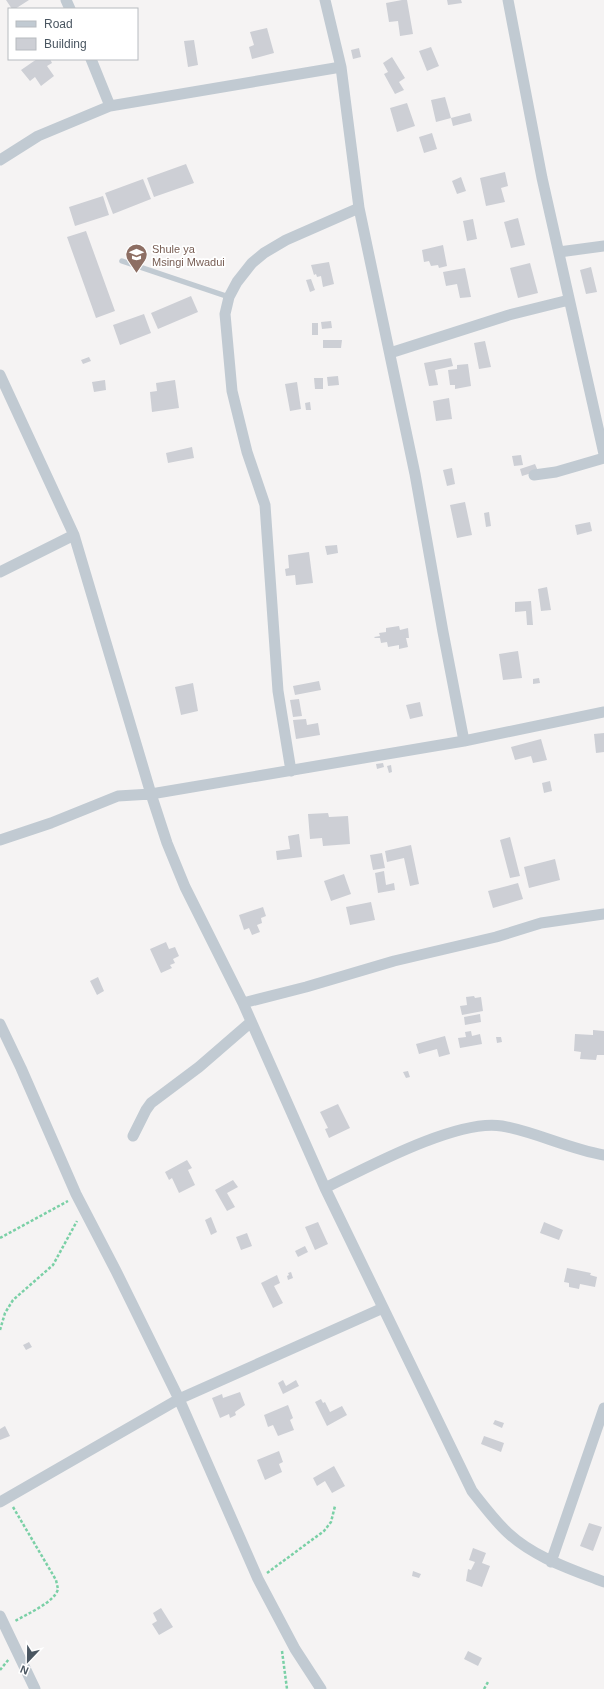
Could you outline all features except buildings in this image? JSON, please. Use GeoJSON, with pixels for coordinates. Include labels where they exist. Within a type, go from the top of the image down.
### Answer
{"type":"FeatureCollection","features":[{"type":"Feature","properties":{"kind":"street"},"geometry":{"type":"LineString","coordinates":[[325,0],[341,67],[359,208],[415,474],[464,741]]}},
{"type":"Feature","properties":{"kind":"street"},"geometry":{"type":"LineString","coordinates":[[508,0],[542,178],[604,454]]}},
{"type":"Feature","properties":{"kind":"street"},"geometry":{"type":"LineString","coordinates":[[90,60],[110,106]]}},
{"type":"Feature","properties":{"kind":"street"},"geometry":{"type":"LineString","coordinates":[[0,160],[38,136],[110,106],[341,67]]}},
{"type":"Feature","properties":{"kind":"street"},"geometry":{"type":"LineString","coordinates":[[292,771],[278,691],[266,505],[247,452],[232,391],[225,314],[229,297],[237,282],[252,263],[264,253],[286,240],[359,208]]}},
{"type":"Feature","properties":{"kind":"street"},"geometry":{"type":"LineString","coordinates":[[559,252],[604,246]]}},
{"type":"Feature","properties":{"kind":"street"},"geometry":{"type":"LineString","coordinates":[[390,353],[509,315],[569,300]]}},
{"type":"Feature","properties":{"kind":"street"},"geometry":{"type":"LineString","coordinates":[[0,375],[74,535],[151,794],[167,843],[185,887],[243,1003],[325,1188],[472,1491],[507,1532],[521,1545],[551,1562],[604,1582]]}},
{"type":"Feature","properties":{"kind":"street"},"geometry":{"type":"LineString","coordinates":[[534,475],[556,472],[604,458]]}},
{"type":"Feature","properties":{"kind":"street"},"geometry":{"type":"LineString","coordinates":[[0,572],[74,535]]}},
{"type":"Feature","properties":{"kind":"street"},"geometry":{"type":"LineString","coordinates":[[0,840],[51,823],[118,796],[151,794],[292,771],[464,741],[604,712]]}},
{"type":"Feature","properties":{"kind":"street"},"geometry":{"type":"LineString","coordinates":[[243,1003],[306,987],[394,961],[496,937],[541,923],[604,914]]}},
{"type":"Feature","properties":{"kind":"street"},"geometry":{"type":"LineString","coordinates":[[133,1136],[146,1110],[151,1104],[199,1067],[251,1022]]}},
{"type":"Feature","properties":{"kind":"street"},"geometry":{"type":"LineString","coordinates":[[0,1024],[21,1068],[76,1194],[179,1399],[258,1579],[285,1632],[321,1689]]}},
{"type":"Feature","properties":{"kind":"street"},"geometry":{"type":"LineString","coordinates":[[325,1188],[430,1141],[463,1129],[480,1126],[509,1128],[583,1151],[604,1155]]}},
{"type":"Feature","properties":{"kind":"street"},"geometry":{"type":"LineString","coordinates":[[4,1500],[70,1460],[179,1399],[383,1308]]}},
{"type":"Feature","properties":{"kind":"street"},"geometry":{"type":"LineString","coordinates":[[551,1562],[604,1408]]}},
{"type":"Feature","properties":{"kind":"street"},"geometry":{"type":"LineString","coordinates":[[0,1616],[35,1689]]}},
{"type":"Feature","properties":{"kind":"lane"},"geometry":{"type":"LineString","coordinates":[[122,261],[229,297]]}},
{"type":"Feature","properties":{"kind":"path"},"geometry":{"type":"LineString","coordinates":[[0,1238],[59,1206],[76,1194]]}},
{"type":"Feature","properties":{"kind":"path"},"geometry":{"type":"LineString","coordinates":[[0,1330],[5,1313],[13,1300],[53,1265],[73,1228],[85,1211]]}},
{"type":"Feature","properties":{"kind":"path"},"geometry":{"type":"LineString","coordinates":[[4,1500],[56,1580],[58,1589],[56,1594],[44,1604],[6,1626]]}},
{"type":"Feature","properties":{"kind":"path"},"geometry":{"type":"LineString","coordinates":[[258,1579],[324,1531],[331,1522],[335,1506]]}},
{"type":"Feature","properties":{"kind":"path"},"geometry":{"type":"LineString","coordinates":[[282,1650],[287,1689]]}},
{"type":"Feature","properties":{"kind":"path"},"geometry":{"type":"LineString","coordinates":[[484,1689],[488,1682]]}},
{"type":"Feature","properties":{"kind":"place","name":"Shule ya Msingi Mwadui"},"geometry":{"type":"Point","coordinates":[137,274]}}]}
